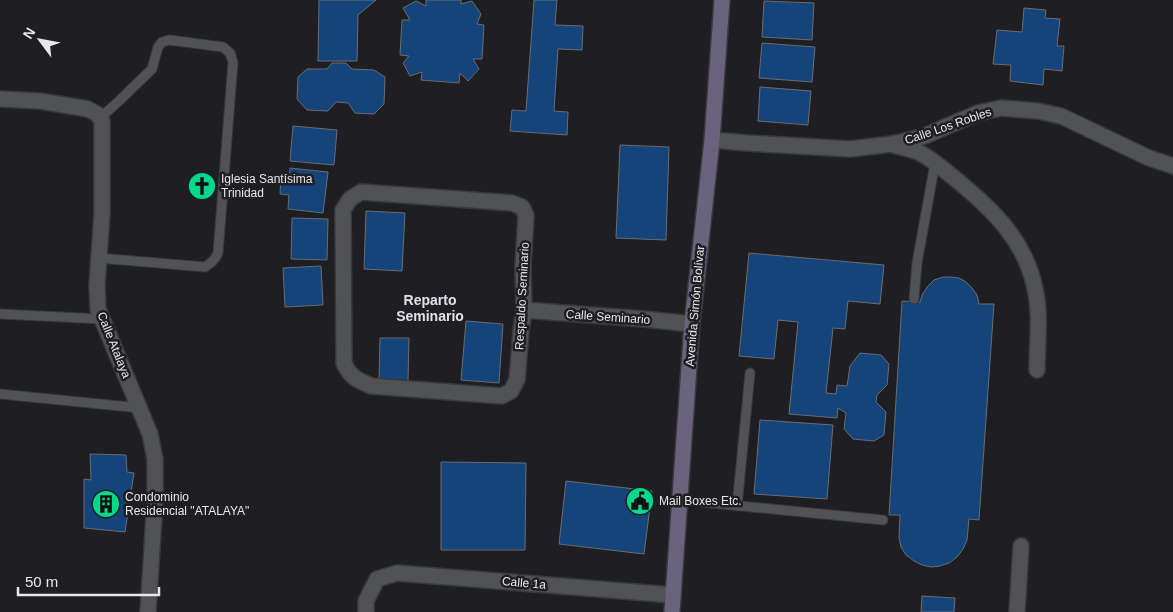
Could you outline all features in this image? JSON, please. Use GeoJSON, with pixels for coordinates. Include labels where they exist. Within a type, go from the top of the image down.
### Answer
{"type":"FeatureCollection","features":[{"type":"Feature","properties":{"kind":"main road","name":"Avenida Simón Bolívar"},"geometry":{"type":"LineString","coordinates":[[672,612],[692,324],[712,140],[722,0]]}},
{"type":"Feature","properties":{"kind":"street"},"geometry":{"type":"LineString","coordinates":[[0,99],[40,101],[88,109],[100,118]]}},
{"type":"Feature","properties":{"kind":"street","name":"Calle Los Robles"},"geometry":{"type":"LineString","coordinates":[[712,140],[850,148],[892,144],[922,137],[978,114],[1001,108],[1021,109],[1061,116],[1149,158],[1173,166]]}},
{"type":"Feature","properties":{"kind":"street","name":"Calle Atalaya"},"geometry":{"type":"LineString","coordinates":[[100,118],[102,120],[102,214],[97,293],[98,308],[150,434],[155,459],[155,501],[148,612]]}},
{"type":"Feature","properties":{"kind":"street"},"geometry":{"type":"LineString","coordinates":[[892,144],[921,153],[935,163],[970,190],[1007,228],[1031,272],[1035,290],[1038,309],[1037,370]]}},
{"type":"Feature","properties":{"kind":"street","name":"Respaldo Seminario"},"geometry":{"type":"LineString","coordinates":[[361,192],[512,203],[522,207],[526,215],[523,266],[524,310],[517,380],[511,391],[502,396],[371,386],[357,380],[348,372],[344,363],[343,210],[350,199],[361,192]]}},
{"type":"Feature","properties":{"kind":"street","name":"Calle Seminario"},"geometry":{"type":"LineString","coordinates":[[524,310],[692,324]]}},
{"type":"Feature","properties":{"kind":"street"},"geometry":{"type":"LineString","coordinates":[[1017,612],[1021,546]]}},
{"type":"Feature","properties":{"kind":"street","name":"Calle 1a"},"geometry":{"type":"LineString","coordinates":[[366,612],[366,601],[377,579],[397,573],[673,595]]}},
{"type":"Feature","properties":{"kind":"lane"},"geometry":{"type":"LineString","coordinates":[[99,258],[205,267],[215,259],[218,253],[233,62],[230,53],[223,47],[169,40],[162,42],[158,47],[152,69],[100,118]]}},
{"type":"Feature","properties":{"kind":"lane"},"geometry":{"type":"LineString","coordinates":[[914,299],[917,263],[935,163]]}},
{"type":"Feature","properties":{"kind":"lane"},"geometry":{"type":"LineString","coordinates":[[0,314],[102,319]]}},
{"type":"Feature","properties":{"kind":"lane"},"geometry":{"type":"LineString","coordinates":[[737,506],[750,373]]}},
{"type":"Feature","properties":{"kind":"lane"},"geometry":{"type":"LineString","coordinates":[[0,394],[140,408]]}},
{"type":"Feature","properties":{"kind":"lane"},"geometry":{"type":"LineString","coordinates":[[680,500],[883,520]]}},
{"type":"Feature","properties":{"kind":"building"},"geometry":{"type":"Polygon","coordinates":[[[319,0],[376,0],[358,15],[357,61],[318,61],[319,0]]]}},
{"type":"Feature","properties":{"kind":"building"},"geometry":{"type":"Polygon","coordinates":[[[426,0],[461,0],[461,4],[472,1],[481,14],[477,24],[484,25],[482,59],[473,59],[479,69],[468,81],[460,73],[459,83],[421,80],[422,72],[410,76],[403,63],[409,56],[400,55],[402,20],[410,20],[403,8],[416,1],[426,6],[426,0]]]}},
{"type":"Feature","properties":{"kind":"building"},"geometry":{"type":"Polygon","coordinates":[[[534,0],[557,0],[555,25],[583,26],[582,50],[558,49],[554,111],[568,112],[567,135],[510,131],[512,110],[526,111],[534,0]]]}},
{"type":"Feature","properties":{"kind":"building"},"geometry":{"type":"Polygon","coordinates":[[[764,1],[814,3],[812,40],[762,37],[764,1]]]}},
{"type":"Feature","properties":{"kind":"building"},"geometry":{"type":"Polygon","coordinates":[[[1024,8],[1046,10],[1045,18],[1060,19],[1057,46],[1064,46],[1062,71],[1044,69],[1043,85],[1010,81],[1011,65],[993,64],[997,30],[1022,32],[1024,8]]]}},
{"type":"Feature","properties":{"kind":"building"},"geometry":{"type":"Polygon","coordinates":[[[762,43],[815,47],[812,82],[759,78],[762,43]]]}},
{"type":"Feature","properties":{"kind":"building"},"geometry":{"type":"Polygon","coordinates":[[[332,63],[346,63],[352,69],[374,70],[385,77],[384,104],[374,114],[355,113],[348,103],[336,102],[328,111],[307,110],[297,99],[298,77],[307,69],[327,69],[332,63]]]}},
{"type":"Feature","properties":{"kind":"building"},"geometry":{"type":"Polygon","coordinates":[[[760,87],[811,91],[808,125],[758,121],[760,87]]]}},
{"type":"Feature","properties":{"kind":"building"},"geometry":{"type":"Polygon","coordinates":[[[293,126],[337,130],[334,165],[290,161],[293,126]]]}},
{"type":"Feature","properties":{"kind":"building"},"geometry":{"type":"Polygon","coordinates":[[[620,145],[669,147],[666,240],[616,238],[620,145]]]}},
{"type":"Feature","properties":{"kind":"building"},"geometry":{"type":"Polygon","coordinates":[[[290,168],[328,172],[323,213],[288,209],[289,195],[280,194],[281,178],[289,178],[290,168]]]}},
{"type":"Feature","properties":{"kind":"building"},"geometry":{"type":"Polygon","coordinates":[[[366,211],[405,213],[402,271],[364,269],[366,211]]]}},
{"type":"Feature","properties":{"kind":"building"},"geometry":{"type":"Polygon","coordinates":[[[292,218],[328,219],[327,260],[291,259],[292,218]]]}},
{"type":"Feature","properties":{"kind":"building"},"geometry":{"type":"Polygon","coordinates":[[[749,253],[884,265],[880,304],[848,301],[845,329],[833,328],[826,393],[836,394],[837,385],[847,386],[850,366],[860,353],[881,355],[889,364],[887,385],[877,395],[876,402],[886,412],[884,435],[874,441],[853,439],[844,429],[846,413],[838,408],[837,418],[789,414],[798,322],[778,320],[774,359],[739,356],[749,253]]]}},
{"type":"Feature","properties":{"kind":"building"},"geometry":{"type":"Polygon","coordinates":[[[321,266],[323,305],[285,307],[283,268],[321,266]]]}},
{"type":"Feature","properties":{"kind":"building"},"geometry":{"type":"Polygon","coordinates":[[[943,277],[959,278],[966,282],[977,295],[979,304],[994,304],[979,520],[969,519],[967,540],[957,557],[949,563],[931,567],[922,565],[906,555],[901,547],[899,538],[900,515],[889,515],[902,301],[920,302],[928,286],[934,280],[943,277]]]}},
{"type":"Feature","properties":{"kind":"building"},"geometry":{"type":"Polygon","coordinates":[[[466,321],[503,324],[499,383],[461,380],[466,321]]]}},
{"type":"Feature","properties":{"kind":"building"},"geometry":{"type":"Polygon","coordinates":[[[380,338],[409,338],[408,381],[379,381],[380,338]]]}},
{"type":"Feature","properties":{"kind":"building"},"geometry":{"type":"Polygon","coordinates":[[[760,420],[833,425],[827,499],[754,494],[760,420]]]}},
{"type":"Feature","properties":{"kind":"building","name":"Condominio Residencial \"ATALAYA\""},"geometry":{"type":"Polygon","coordinates":[[[90,454],[126,455],[127,472],[134,473],[125,532],[84,528],[84,479],[91,480],[90,454]]]}},
{"type":"Feature","properties":{"kind":"building"},"geometry":{"type":"Polygon","coordinates":[[[441,462],[526,463],[525,550],[441,550],[441,462]]]}},
{"type":"Feature","properties":{"kind":"building"},"geometry":{"type":"Polygon","coordinates":[[[566,481],[652,491],[644,554],[559,544],[566,481]]]}},
{"type":"Feature","properties":{"kind":"building"},"geometry":{"type":"Polygon","coordinates":[[[922,596],[955,598],[954,612],[921,612],[922,596]]]}},
{"type":"Feature","properties":{"kind":"place","name":"Iglesia Santísima Trinidad"},"geometry":{"type":"Point","coordinates":[202,186]}},
{"type":"Feature","properties":{"kind":"place","name":"Mail Boxes Etc."},"geometry":{"type":"Point","coordinates":[640,501]}},
{"type":"Feature","properties":{"kind":"place","name":"Condominio Residencial \"ATALAYA\""},"geometry":{"type":"Point","coordinates":[106,504]}},
{"type":"Feature","properties":{"kind":"district","name":"Reparto Seminario"},"geometry":{"type":"Point","coordinates":[430,308]}}]}
